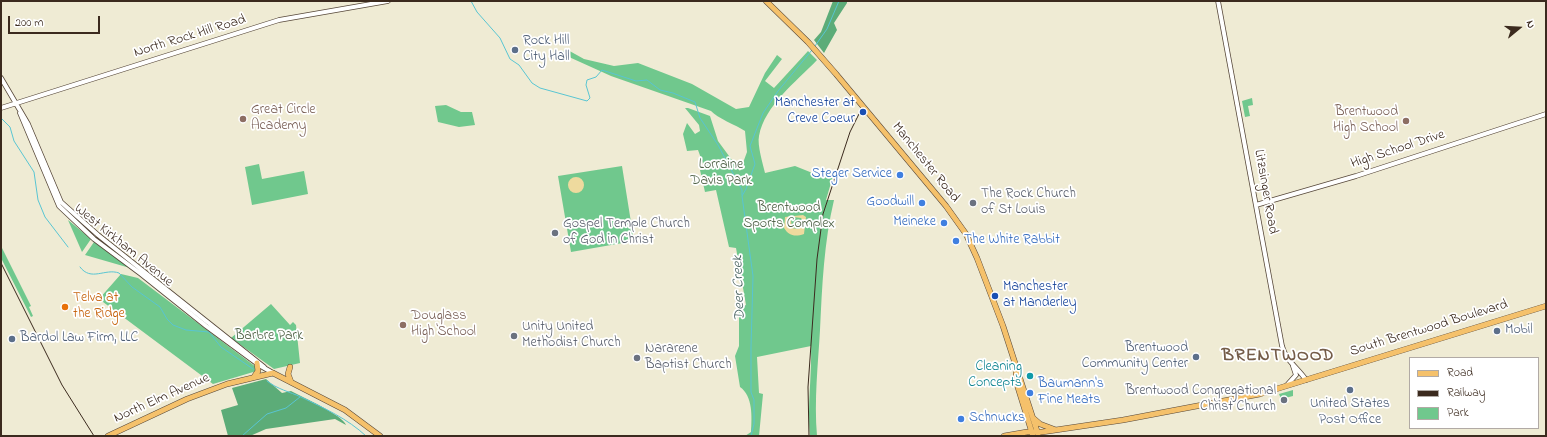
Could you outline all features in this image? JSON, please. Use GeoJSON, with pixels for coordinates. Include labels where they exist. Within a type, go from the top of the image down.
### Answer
{"type":"FeatureCollection","features":[{"type":"Feature","properties":{"kind":"main road","name":"Manchester Road"},"geometry":{"type":"LineString","coordinates":[[766,1],[810,45],[946,206],[966,234],[977,257],[998,313],[1016,371],[1021,380],[1035,435]]}},
{"type":"Feature","properties":{"kind":"main road","name":"South Brentwood Boulevard"},"geometry":{"type":"LineString","coordinates":[[1004,436],[1021,433],[1035,435],[1056,430],[1135,418],[1260,394],[1546,306]]}},
{"type":"Feature","properties":{"kind":"main road"},"geometry":{"type":"LineString","coordinates":[[253,378],[258,371],[257,363]]}},
{"type":"Feature","properties":{"kind":"main road"},"geometry":{"type":"LineString","coordinates":[[290,367],[288,374],[291,382]]}},
{"type":"Feature","properties":{"kind":"main road"},"geometry":{"type":"LineString","coordinates":[[273,373],[345,410],[380,436]]}},
{"type":"Feature","properties":{"kind":"main road","name":"North Elm Avenue"},"geometry":{"type":"LineString","coordinates":[[108,436],[187,398],[227,384],[273,373]]}},
{"type":"Feature","properties":{"kind":"main road"},"geometry":{"type":"LineString","coordinates":[[1021,433],[1030,417],[1040,424],[1056,430]]}},
{"type":"Feature","properties":{"kind":"street","name":"North Rock Hill Road"},"geometry":{"type":"LineString","coordinates":[[1,108],[279,20],[388,1]]}},
{"type":"Feature","properties":{"kind":"street","name":"Litzsinger Road"},"geometry":{"type":"LineString","coordinates":[[1218,1],[1284,352],[1306,380]]}},
{"type":"Feature","properties":{"kind":"street","name":"West Kirkham Avenue"},"geometry":{"type":"LineString","coordinates":[[1,78],[28,124],[61,202],[100,237],[264,367]]}},
{"type":"Feature","properties":{"kind":"street","name":"West Kirkham Avenue"},"geometry":{"type":"LineString","coordinates":[[17,103],[24,125],[59,206],[65,214],[94,239],[257,363],[273,373]]}},
{"type":"Feature","properties":{"kind":"street","name":"High School Drive"},"geometry":{"type":"LineString","coordinates":[[1256,205],[1356,176],[1546,114]]}},
{"type":"Feature","properties":{"kind":"street"},"geometry":{"type":"LineString","coordinates":[[1286,386],[1296,375],[1293,365]]}},
{"type":"Feature","properties":{"kind":"green space"},"geometry":{"type":"Polygon","coordinates":[[[833,1],[847,1],[847,3],[834,23],[837,30],[824,53],[814,40],[821,32],[833,1]]]}},
{"type":"Feature","properties":{"kind":"green space"},"geometry":{"type":"Polygon","coordinates":[[[566,49],[584,59],[614,66],[638,63],[692,84],[736,109],[749,107],[765,73],[777,55],[782,59],[765,81],[774,88],[808,51],[817,60],[774,104],[762,125],[759,136],[759,149],[765,173],[795,166],[815,174],[820,171],[833,176],[826,200],[834,200],[828,232],[823,281],[816,396],[817,436],[810,436],[809,425],[811,346],[757,357],[759,393],[763,394],[759,436],[745,436],[751,432],[751,407],[747,396],[740,387],[735,356],[739,346],[739,308],[746,305],[736,248],[729,247],[716,190],[705,192],[700,170],[705,169],[698,150],[687,151],[683,134],[687,123],[695,134],[700,131],[699,125],[685,108],[710,116],[718,141],[740,171],[747,152],[745,131],[711,111],[611,76],[569,57],[563,52],[566,49]]]}},
{"type":"Feature","properties":{"kind":"green space"},"geometry":{"type":"Polygon","coordinates":[[[1252,98],[1253,105],[1248,106],[1250,116],[1245,117],[1242,101],[1252,98]]]}},
{"type":"Feature","properties":{"kind":"green space"},"geometry":{"type":"Polygon","coordinates":[[[446,105],[461,112],[472,112],[475,125],[459,127],[438,122],[435,106],[446,105]]]}},
{"type":"Feature","properties":{"kind":"green space"},"geometry":{"type":"Polygon","coordinates":[[[259,164],[262,179],[304,171],[308,194],[252,205],[245,167],[259,164]]]}},
{"type":"Feature","properties":{"kind":"green space"},"geometry":{"type":"Polygon","coordinates":[[[622,166],[634,241],[571,252],[558,176],[622,166]]]}},
{"type":"Feature","properties":{"kind":"green space"},"geometry":{"type":"Polygon","coordinates":[[[68,220],[91,239],[82,252],[68,220]]]}},
{"type":"Feature","properties":{"kind":"green space"},"geometry":{"type":"Polygon","coordinates":[[[94,242],[130,268],[85,255],[94,242]]]}},
{"type":"Feature","properties":{"kind":"green space"},"geometry":{"type":"Polygon","coordinates":[[[1,246],[31,306],[29,307],[33,316],[31,317],[1,258],[1,246]]]}},
{"type":"Feature","properties":{"kind":"green space"},"geometry":{"type":"Polygon","coordinates":[[[121,274],[138,278],[260,370],[213,384],[99,299],[121,274]]]}},
{"type":"Feature","properties":{"kind":"green space","name":"Barbre Park"},"geometry":{"type":"Polygon","coordinates":[[[271,304],[290,325],[293,322],[296,325],[300,363],[274,369],[231,338],[271,304]]]}},
{"type":"Feature","properties":{"kind":"green space"},"geometry":{"type":"Polygon","coordinates":[[[266,379],[282,393],[291,391],[330,411],[338,416],[346,425],[335,419],[266,429],[250,436],[228,436],[221,410],[238,405],[232,388],[266,379]]]}},
{"type":"Feature","properties":{"kind":"green space"},"geometry":{"type":"Polygon","coordinates":[[[1293,390],[1293,396],[1281,399],[1279,394],[1293,390]]]}},
{"type":"Feature","properties":{"kind":"sand"},"geometry":{"type":"Polygon","coordinates":[[[576,177],[583,182],[584,185],[579,192],[576,193],[569,188],[568,185],[573,178],[576,177]]]}},
{"type":"Feature","properties":{"kind":"sand"},"geometry":{"type":"Polygon","coordinates":[[[803,215],[806,217],[804,234],[795,236],[788,233],[784,228],[785,217],[803,215]],[[793,217],[791,220],[792,228],[798,229],[802,227],[803,221],[801,218],[793,217]]]}},
{"type":"Feature","properties":{"kind":"waterway"},"geometry":{"type":"LineString","coordinates":[[471,1],[477,12],[500,38],[510,59],[519,65],[532,83],[540,88],[587,101],[590,98],[586,85],[587,80],[596,77],[602,70],[636,81],[647,80],[660,90],[673,93],[695,102],[700,118],[718,145],[742,190],[742,195]]}},
{"type":"Feature","properties":{"kind":"waterway","name":"Deer Creek"},"geometry":{"type":"LineString","coordinates":[[815,46],[827,29],[839,1]]}},
{"type":"Feature","properties":{"kind":"waterway","name":"Deer Creek"},"geometry":{"type":"LineString","coordinates":[[751,436],[754,424],[754,400],[751,392],[753,276],[742,196],[755,164],[750,146],[763,113],[778,91],[812,50]]}},
{"type":"Feature","properties":{"kind":"waterway"},"geometry":{"type":"LineString","coordinates":[[1,118],[10,127],[14,141],[34,172],[38,200],[45,217],[68,247]]}},
{"type":"Feature","properties":{"kind":"waterway"},"geometry":{"type":"LineString","coordinates":[[80,267],[89,274],[109,272],[119,273],[132,287],[160,307],[167,319],[173,325],[186,330],[209,332],[221,347],[253,369]]}},
{"type":"Feature","properties":{"kind":"waterway"},"geometry":{"type":"LineString","coordinates":[[267,381],[335,414],[366,436]]}},
{"type":"Feature","properties":{"kind":"waterway"},"geometry":{"type":"LineString","coordinates":[[242,436],[267,414],[286,408],[300,397]]}},
{"type":"Feature","properties":{"kind":"railway"},"geometry":{"type":"LineString","coordinates":[[809,436],[808,387],[817,259],[823,214],[850,132],[859,114]]}},
{"type":"Feature","properties":{"kind":"railway"},"geometry":{"type":"LineString","coordinates":[[1,263],[62,385],[94,436]]}},
{"type":"Feature","properties":{"kind":"place","name":"Rock Hill City Hall"},"geometry":{"type":"Point","coordinates":[515,50]}},
{"type":"Feature","properties":{"kind":"place","name":"Manchester at Creve Coeur"},"geometry":{"type":"Point","coordinates":[863,112]}},
{"type":"Feature","properties":{"kind":"place","name":"Great Circle Academy"},"geometry":{"type":"Point","coordinates":[243,119]}},
{"type":"Feature","properties":{"kind":"place","name":"Brentwood High School"},"geometry":{"type":"Point","coordinates":[1406,121]}},
{"type":"Feature","properties":{"kind":"place","name":"Steger Service"},"geometry":{"type":"Point","coordinates":[900,175]}},
{"type":"Feature","properties":{"kind":"place","name":"Goodwill"},"geometry":{"type":"Point","coordinates":[922,203]}},
{"type":"Feature","properties":{"kind":"place","name":"The Rock Church of St Louis"},"geometry":{"type":"Point","coordinates":[973,203]}},
{"type":"Feature","properties":{"kind":"place","name":"Meineke"},"geometry":{"type":"Point","coordinates":[944,223]}},
{"type":"Feature","properties":{"kind":"place","name":"Gospel Temple Church of God in Christ"},"geometry":{"type":"Point","coordinates":[555,233]}},
{"type":"Feature","properties":{"kind":"place","name":"The White Rabbit"},"geometry":{"type":"Point","coordinates":[956,241]}},
{"type":"Feature","properties":{"kind":"place","name":"Manchester at Manderley"},"geometry":{"type":"Point","coordinates":[995,296]}},
{"type":"Feature","properties":{"kind":"place","name":"Telva at the Ridge"},"geometry":{"type":"Point","coordinates":[65,307]}},
{"type":"Feature","properties":{"kind":"place","name":"Douglass High School"},"geometry":{"type":"Point","coordinates":[403,325]}},
{"type":"Feature","properties":{"kind":"place","name":"Mobil"},"geometry":{"type":"Point","coordinates":[1497,331]}},
{"type":"Feature","properties":{"kind":"place","name":"Unity United Methodist Church"},"geometry":{"type":"Point","coordinates":[514,336]}},
{"type":"Feature","properties":{"kind":"place","name":"Bardol Law Firm, LLC"},"geometry":{"type":"Point","coordinates":[12,339]}},
{"type":"Feature","properties":{"kind":"place","name":"Brentwood Community Center"},"geometry":{"type":"Point","coordinates":[1196,357]}},
{"type":"Feature","properties":{"kind":"place","name":"Nararene Baptist Church"},"geometry":{"type":"Point","coordinates":[637,358]}},
{"type":"Feature","properties":{"kind":"place","name":"Cleaning Concepts"},"geometry":{"type":"Point","coordinates":[1030,376]}},
{"type":"Feature","properties":{"kind":"place","name":"United States Post Office"},"geometry":{"type":"Point","coordinates":[1350,390]}},
{"type":"Feature","properties":{"kind":"place","name":"Baumann's Fine Meats"},"geometry":{"type":"Point","coordinates":[1030,393]}},
{"type":"Feature","properties":{"kind":"place","name":"Brentwood Congregational Christ Church"},"geometry":{"type":"Point","coordinates":[1284,400]}},
{"type":"Feature","properties":{"kind":"place","name":"Schnucks"},"geometry":{"type":"Point","coordinates":[961,419]}},
{"type":"Feature","properties":{"kind":"district","name":"BRENTWOOD"},"geometry":{"type":"Point","coordinates":[1278,357]}},
{"type":"Feature","properties":{"kind":"park label","name":"Lorraine Davis Park"},"geometry":{"type":"Point","coordinates":[721,174]}},
{"type":"Feature","properties":{"kind":"park label","name":"Brentwood Sports Complex"},"geometry":{"type":"Point","coordinates":[789,218]}}]}
